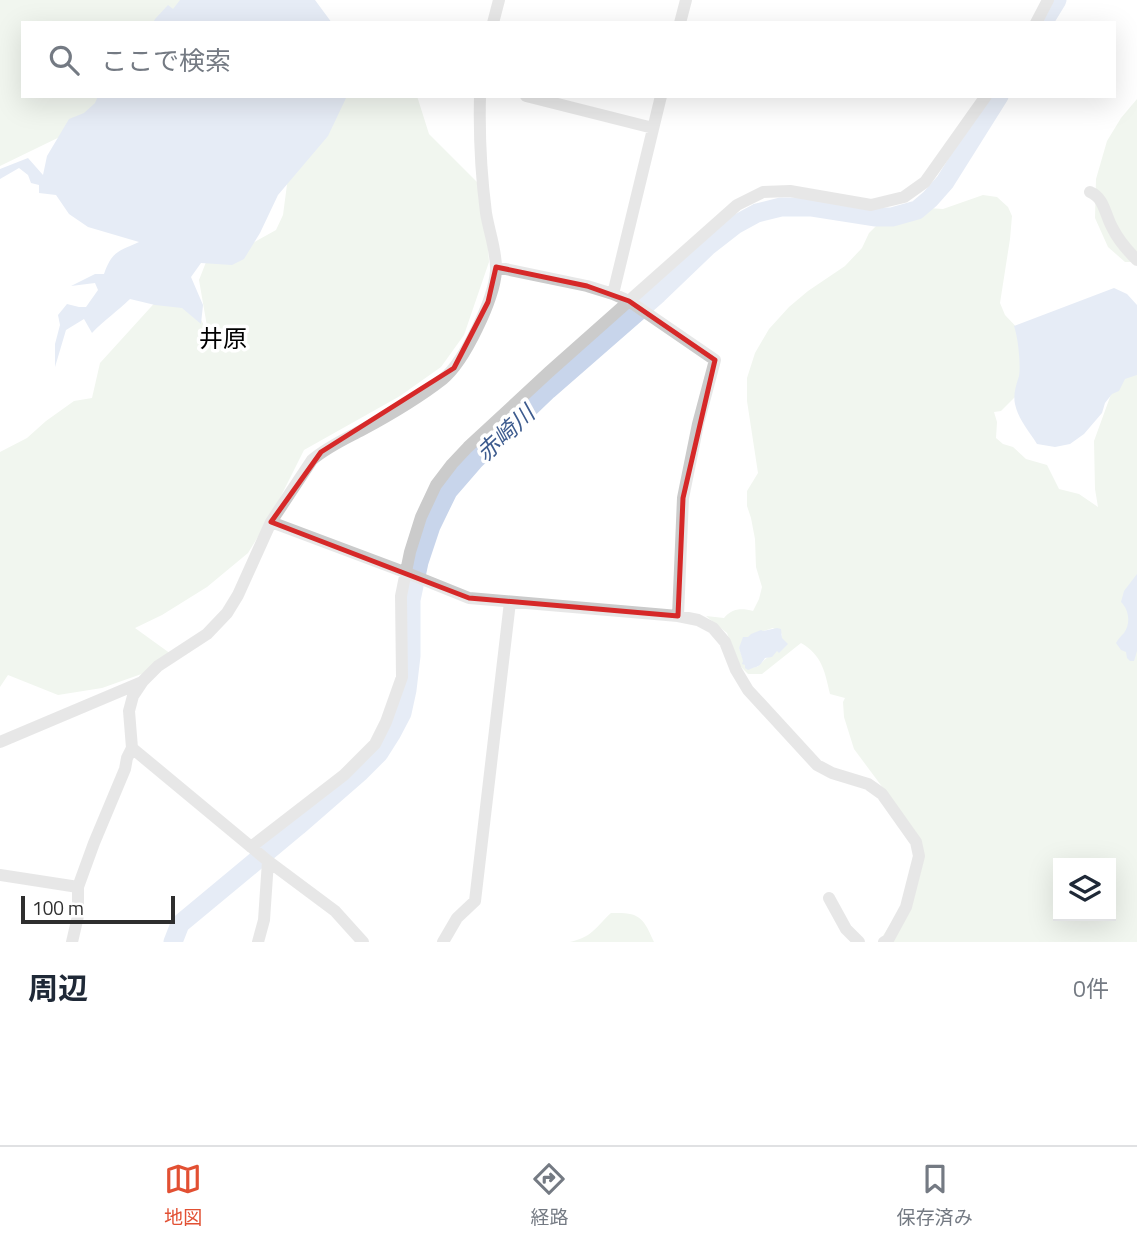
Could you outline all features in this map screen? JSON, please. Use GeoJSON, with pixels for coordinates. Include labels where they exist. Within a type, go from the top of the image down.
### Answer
{"type":"FeatureCollection","features":[{"type":"Feature","properties":{"kind":"street"},"geometry":{"type":"LineString","coordinates":[[494,21],[499,0]]}},
{"type":"Feature","properties":{"kind":"street"},"geometry":{"type":"LineString","coordinates":[[681,21],[686,0]]}},
{"type":"Feature","properties":{"kind":"street"},"geometry":{"type":"LineString","coordinates":[[1037,21],[1048,0]]}},
{"type":"Feature","properties":{"kind":"street"},"geometry":{"type":"LineString","coordinates":[[72,942],[78,916],[78,887],[132,748],[129,711],[143,681],[158,666],[207,634],[228,613],[271,522],[312,460],[321,452],[384,418],[443,379],[454,368],[474,335],[488,302],[496,267],[486,214],[480,154],[480,98]]}},
{"type":"Feature","properties":{"kind":"street"},"geometry":{"type":"LineString","coordinates":[[534,98],[653,128]]}},
{"type":"Feature","properties":{"kind":"street"},"geometry":{"type":"LineString","coordinates":[[613,294],[660,98]]}},
{"type":"Feature","properties":{"kind":"street"},"geometry":{"type":"LineString","coordinates":[[251,847],[344,775],[375,744],[402,677],[401,596],[421,517],[436,485],[468,447],[737,205],[763,192],[790,191],[871,205],[904,197],[925,181],[985,98]]}},
{"type":"Feature","properties":{"kind":"street"},"geometry":{"type":"LineString","coordinates":[[1090,192],[1101,199],[1111,227],[1137,260]]}},
{"type":"Feature","properties":{"kind":"street"},"geometry":{"type":"LineString","coordinates":[[496,267],[613,294],[629,301],[715,360],[698,424],[683,498],[678,616]]}},
{"type":"Feature","properties":{"kind":"street"},"geometry":{"type":"LineString","coordinates":[[271,522],[469,598],[678,616],[698,620],[713,628],[725,642],[736,670],[748,690],[817,765],[832,774],[868,784],[882,794],[916,842],[919,856],[906,906],[888,940],[884,942]]}},
{"type":"Feature","properties":{"kind":"street"},"geometry":{"type":"LineString","coordinates":[[443,942],[457,918],[475,901],[510,602]]}},
{"type":"Feature","properties":{"kind":"street"},"geometry":{"type":"LineString","coordinates":[[0,742],[143,681]]}},
{"type":"Feature","properties":{"kind":"street"},"geometry":{"type":"LineString","coordinates":[[132,748],[268,861],[335,911],[363,942]]}},
{"type":"Feature","properties":{"kind":"street"},"geometry":{"type":"LineString","coordinates":[[258,942],[264,920],[268,861]]}},
{"type":"Feature","properties":{"kind":"street"},"geometry":{"type":"LineString","coordinates":[[0,875],[78,887]]}},
{"type":"Feature","properties":{"kind":"street"},"geometry":{"type":"LineString","coordinates":[[829,898],[846,929],[859,942]]}},
{"type":"Feature","properties":{"kind":"highlighted area"},"geometry":{"type":"Polygon","coordinates":[[[496,267],[587,286],[629,301],[715,360],[683,498],[678,616],[469,598],[271,522],[321,452],[454,368],[488,302],[496,267]]]}},
{"type":"Feature","properties":{"kind":"green space"},"geometry":{"type":"Polygon","coordinates":[[[0,0],[187,0],[183,21],[21,21],[21,98],[113,98],[72,131],[0,166],[0,0]]]}},
{"type":"Feature","properties":{"kind":"green space"},"geometry":{"type":"Polygon","coordinates":[[[338,98],[418,98],[429,134],[484,189],[489,262],[464,335],[441,367],[400,396],[304,450],[273,512],[248,553],[207,587],[135,628],[171,654],[150,671],[102,688],[58,695],[8,675],[0,687],[0,452],[27,438],[74,401],[92,398],[100,363],[160,297],[194,308],[208,332],[199,280],[210,252],[233,254],[276,230],[283,215],[288,177],[338,98]]]}},
{"type":"Feature","properties":{"kind":"green space"},"geometry":{"type":"Polygon","coordinates":[[[1137,99],[1137,262],[1125,262],[1108,247],[1095,218],[1096,179],[1107,141],[1137,99]]]}},
{"type":"Feature","properties":{"kind":"green space"},"geometry":{"type":"Polygon","coordinates":[[[983,195],[997,197],[1008,207],[1012,216],[1000,303],[1005,315],[1020,331],[1024,372],[1018,394],[1001,411],[994,412],[997,422],[996,438],[1013,447],[1026,459],[1047,465],[1059,489],[1079,494],[1098,507],[1094,441],[1114,386],[1137,369],[1137,942],[879,942],[900,909],[923,848],[915,831],[854,749],[844,717],[845,698],[830,694],[818,659],[801,643],[762,674],[748,674],[740,666],[727,633],[706,616],[724,618],[737,610],[753,611],[762,587],[756,567],[755,539],[747,506],[747,491],[758,473],[747,401],[747,378],[755,353],[769,329],[789,307],[845,266],[862,248],[869,233],[878,224],[898,211],[913,207],[943,209],[983,195]],[[773,628],[742,643],[739,648],[745,665],[759,666],[776,650],[782,634],[773,628]]]}},
{"type":"Feature","properties":{"kind":"green space"},"geometry":{"type":"Polygon","coordinates":[[[611,913],[639,918],[654,942],[570,942],[588,935],[611,913]]]}},
{"type":"Feature","properties":{"kind":"water"},"geometry":{"type":"Polygon","coordinates":[[[180,0],[315,0],[331,21],[154,21],[168,5],[173,9],[180,0]]]}},
{"type":"Feature","properties":{"kind":"water"},"geometry":{"type":"Polygon","coordinates":[[[97,98],[346,98],[328,136],[278,195],[244,259],[232,265],[201,263],[191,277],[203,305],[201,324],[182,308],[130,299],[92,333],[84,319],[66,330],[55,367],[55,344],[60,325],[58,315],[67,304],[86,307],[98,290],[95,283],[71,286],[95,274],[104,274],[117,253],[139,242],[88,227],[69,214],[56,195],[39,193],[39,185],[31,183],[28,175],[19,168],[0,179],[0,169],[28,158],[43,175],[47,156],[69,119],[84,113],[97,98]]]}},
{"type":"Feature","properties":{"kind":"water"},"geometry":{"type":"Polygon","coordinates":[[[1114,288],[1127,294],[1137,305],[1137,375],[1125,379],[1119,391],[1112,394],[1105,403],[1102,413],[1084,434],[1070,444],[1055,447],[1037,444],[1021,420],[1015,404],[1020,365],[1014,326],[1114,288]]]}},
{"type":"Feature","properties":{"kind":"water"},"geometry":{"type":"Polygon","coordinates":[[[1137,574],[1137,651],[1134,661],[1130,661],[1126,652],[1116,643],[1128,625],[1127,613],[1121,602],[1124,591],[1137,574]]]}},
{"type":"Feature","properties":{"kind":"water"},"geometry":{"type":"Polygon","coordinates":[[[781,629],[782,638],[788,644],[779,653],[777,651],[772,657],[765,658],[758,666],[748,670],[745,668],[739,648],[743,637],[761,630],[781,629]]]}},
{"type":"Feature","properties":{"kind":"waterway","name":"赤崎川"},"geometry":{"type":"LineString","coordinates":[[1044,21],[1057,0]]}},
{"type":"Feature","properties":{"kind":"waterway","name":"赤崎川"},"geometry":{"type":"LineString","coordinates":[[173,942],[180,924],[360,772],[379,753],[391,734],[402,713],[407,690],[411,656],[411,600],[419,562],[431,526],[448,491],[474,461],[548,390],[658,294],[708,246],[735,225],[757,213],[781,207],[812,207],[876,217],[892,217],[917,210],[945,182],[998,98]]}},
{"type":"Feature","properties":{"kind":"district","name":"井原"},"geometry":{"type":"Point","coordinates":[223,338]}}]}
